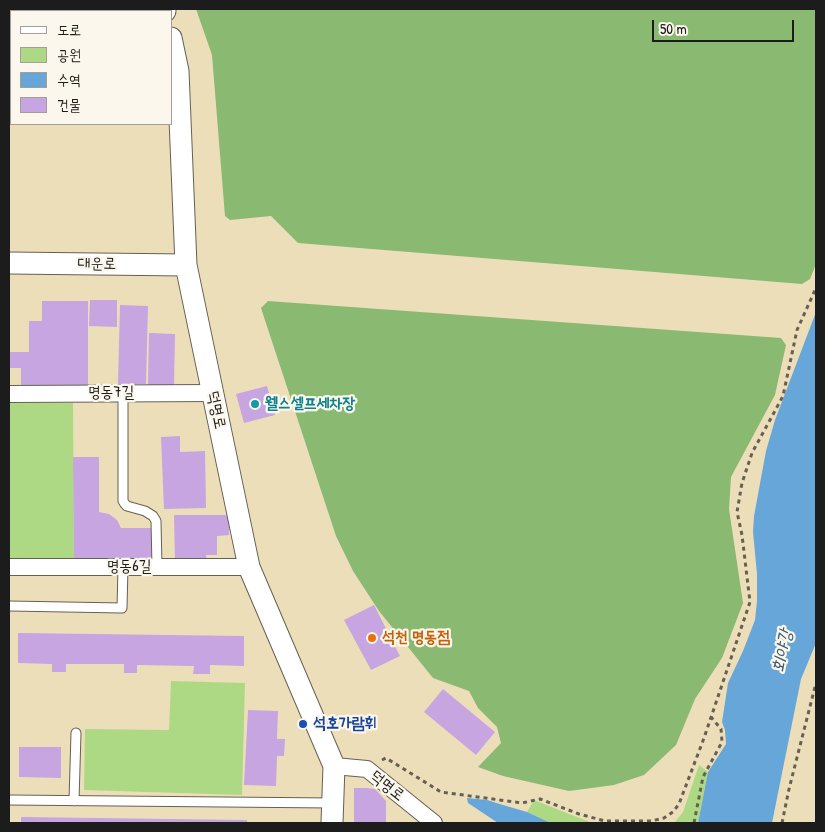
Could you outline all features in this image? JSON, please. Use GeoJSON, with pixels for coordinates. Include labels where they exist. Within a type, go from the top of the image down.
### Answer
{"type":"FeatureCollection","features":[{"type":"Feature","properties":{"kind":"street","name":"덕명로"},"geometry":{"type":"LineString","coordinates":[[172,43],[178,71],[186,265],[249,567],[334,766],[332,813]]}},
{"type":"Feature","properties":{"kind":"street","name":"대운로"},"geometry":{"type":"LineString","coordinates":[[9,263],[186,265]]}},
{"type":"Feature","properties":{"kind":"street","name":"명동7길"},"geometry":{"type":"LineString","coordinates":[[9,394],[213,393]]}},
{"type":"Feature","properties":{"kind":"street","name":"명동6길"},"geometry":{"type":"LineString","coordinates":[[9,567],[249,567]]}},
{"type":"Feature","properties":{"kind":"street","name":"덕명로"},"geometry":{"type":"LineString","coordinates":[[334,766],[367,770],[434,823]]}},
{"type":"Feature","properties":{"kind":"lane"},"geometry":{"type":"LineString","coordinates":[[124,393],[123,501],[127,506],[145,511],[154,516],[156,522],[157,567]]}},
{"type":"Feature","properties":{"kind":"lane"},"geometry":{"type":"LineString","coordinates":[[9,606],[122,608],[123,567]]}},
{"type":"Feature","properties":{"kind":"lane"},"geometry":{"type":"LineString","coordinates":[[74,801],[76,732]]}},
{"type":"Feature","properties":{"kind":"lane"},"geometry":{"type":"LineString","coordinates":[[9,800],[74,801],[332,813]]}},
{"type":"Feature","properties":{"kind":"path"},"geometry":{"type":"LineString","coordinates":[[367,770],[386,758],[441,792],[522,803],[540,799],[579,814],[605,821],[651,821],[664,818],[674,812],[704,738],[750,602],[742,536],[737,512],[742,483],[752,453],[783,396],[797,330],[816,288]]}},
{"type":"Feature","properties":{"kind":"path"},"geometry":{"type":"LineString","coordinates":[[782,823],[816,684]]}},
{"type":"Feature","properties":{"kind":"path"},"geometry":{"type":"LineString","coordinates":[[694,823],[703,777],[722,742],[721,728],[711,716]]}},
{"type":"Feature","properties":{"kind":"green space"},"geometry":{"type":"Polygon","coordinates":[[[196,9],[816,9],[816,264],[810,279],[802,284],[298,243],[271,216],[230,220],[225,216],[212,55],[196,9]]]}},
{"type":"Feature","properties":{"kind":"green space"},"geometry":{"type":"Polygon","coordinates":[[[268,301],[781,338],[786,345],[775,395],[731,477],[729,509],[743,603],[722,658],[695,699],[676,745],[644,775],[614,785],[569,791],[503,776],[478,767],[501,743],[497,727],[478,708],[469,691],[433,678],[379,611],[353,571],[336,536],[261,308],[268,301]]]}},
{"type":"Feature","properties":{"kind":"green space"},"geometry":{"type":"Polygon","coordinates":[[[9,403],[73,403],[74,560],[9,559],[9,403]]]}},
{"type":"Feature","properties":{"kind":"green space"},"geometry":{"type":"Polygon","coordinates":[[[171,681],[245,683],[242,795],[84,790],[85,729],[169,730],[171,681]]]}},
{"type":"Feature","properties":{"kind":"green space"},"geometry":{"type":"Polygon","coordinates":[[[699,765],[708,772],[698,823],[670,823],[675,822],[683,812],[699,765]]]}},
{"type":"Feature","properties":{"kind":"green space"},"geometry":{"type":"Polygon","coordinates":[[[534,800],[593,823],[551,823],[527,812],[534,800]]]}},
{"type":"Feature","properties":{"kind":"water","name":"회야강"},"geometry":{"type":"Polygon","coordinates":[[[816,312],[816,643],[801,679],[772,823],[698,823],[708,772],[726,744],[725,730],[722,722],[728,683],[755,620],[757,574],[753,532],[754,516],[766,451],[775,420],[816,312]]]}},
{"type":"Feature","properties":{"kind":"water"},"geometry":{"type":"Polygon","coordinates":[[[467,798],[487,800],[527,812],[551,823],[498,823],[468,803],[467,798]]]}},
{"type":"Feature","properties":{"kind":"building"},"geometry":{"type":"Polygon","coordinates":[[[90,300],[117,300],[117,327],[89,326],[90,300]]]}},
{"type":"Feature","properties":{"kind":"building"},"geometry":{"type":"Polygon","coordinates":[[[42,301],[88,301],[88,387],[21,387],[21,368],[9,368],[9,352],[29,352],[29,321],[42,321],[42,301]]]}},
{"type":"Feature","properties":{"kind":"building"},"geometry":{"type":"Polygon","coordinates":[[[120,305],[148,306],[146,384],[118,384],[120,305]]]}},
{"type":"Feature","properties":{"kind":"building"},"geometry":{"type":"Polygon","coordinates":[[[149,333],[175,334],[174,386],[148,385],[149,333]]]}},
{"type":"Feature","properties":{"kind":"building","name":"웰스셀프세차장"},"geometry":{"type":"Polygon","coordinates":[[[267,386],[275,415],[244,423],[236,394],[267,386]]]}},
{"type":"Feature","properties":{"kind":"building"},"geometry":{"type":"Polygon","coordinates":[[[180,436],[180,452],[205,451],[206,508],[164,509],[161,437],[180,436]]]}},
{"type":"Feature","properties":{"kind":"building"},"geometry":{"type":"Polygon","coordinates":[[[73,457],[99,457],[99,512],[109,514],[117,520],[121,528],[152,528],[152,560],[74,560],[73,457]]]}},
{"type":"Feature","properties":{"kind":"building"},"geometry":{"type":"Polygon","coordinates":[[[174,515],[229,515],[229,535],[217,536],[217,555],[206,555],[207,563],[175,563],[174,515]]]}},
{"type":"Feature","properties":{"kind":"building","name":"석천 명동점"},"geometry":{"type":"Polygon","coordinates":[[[374,605],[400,656],[371,670],[344,620],[374,605]]]}},
{"type":"Feature","properties":{"kind":"building"},"geometry":{"type":"Polygon","coordinates":[[[18,633],[244,636],[244,666],[210,665],[210,674],[193,674],[194,666],[137,665],[137,673],[124,673],[124,664],[66,664],[66,672],[52,672],[52,664],[18,663],[18,633]]]}},
{"type":"Feature","properties":{"kind":"building"},"geometry":{"type":"Polygon","coordinates":[[[443,689],[495,732],[476,755],[424,712],[443,689]]]}},
{"type":"Feature","properties":{"kind":"building"},"geometry":{"type":"Polygon","coordinates":[[[248,710],[278,711],[277,739],[285,739],[284,756],[277,756],[276,786],[244,785],[248,710]]]}},
{"type":"Feature","properties":{"kind":"building"},"geometry":{"type":"Polygon","coordinates":[[[19,747],[61,747],[61,778],[19,777],[19,747]]]}},
{"type":"Feature","properties":{"kind":"building"},"geometry":{"type":"Polygon","coordinates":[[[354,788],[375,789],[386,801],[386,823],[354,823],[354,788]]]}},
{"type":"Feature","properties":{"kind":"building"},"geometry":{"type":"Polygon","coordinates":[[[21,817],[247,820],[247,823],[21,823],[21,817]]]}},
{"type":"Feature","properties":{"kind":"place","name":"웰스셀프세차장"},"geometry":{"type":"Point","coordinates":[255,404]}},
{"type":"Feature","properties":{"kind":"place","name":"석천 명동점"},"geometry":{"type":"Point","coordinates":[372,638]}},
{"type":"Feature","properties":{"kind":"place","name":"석호가람휘"},"geometry":{"type":"Point","coordinates":[303,724]}}]}
